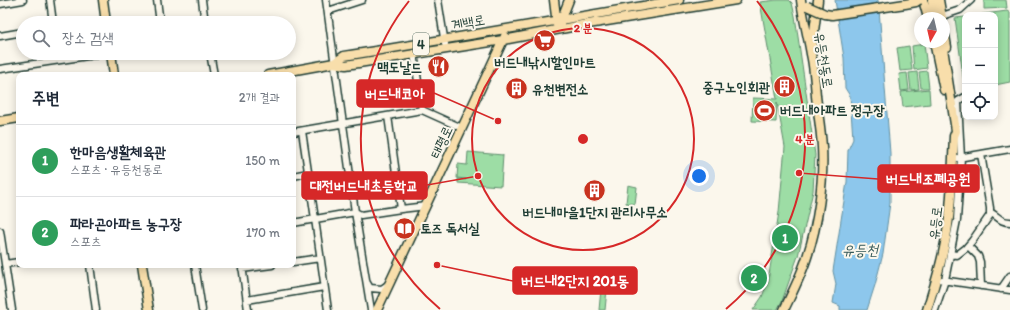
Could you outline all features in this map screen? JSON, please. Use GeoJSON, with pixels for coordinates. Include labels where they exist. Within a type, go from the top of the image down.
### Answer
{"type":"FeatureCollection","features":[{"type":"Feature","properties":{"kind":"main road"},"geometry":{"type":"LineString","coordinates":[[103,0],[105,16]]}},
{"type":"Feature","properties":{"kind":"main road"},"geometry":{"type":"LineString","coordinates":[[554,0],[559,21]]}},
{"type":"Feature","properties":{"kind":"main road"},"geometry":{"type":"LineString","coordinates":[[558,30],[559,21],[569,0]]}},
{"type":"Feature","properties":{"kind":"main road","name":"계백로"},"geometry":{"type":"LineString","coordinates":[[334,63],[344,56],[679,0]]}},
{"type":"Feature","properties":{"kind":"main road","name":"계백로"},"geometry":{"type":"LineString","coordinates":[[284,72],[334,63],[346,65],[503,40],[736,0]]}},
{"type":"Feature","properties":{"kind":"main road"},"geometry":{"type":"LineString","coordinates":[[811,54],[818,0]]}},
{"type":"Feature","properties":{"kind":"main road"},"geometry":{"type":"LineString","coordinates":[[802,2],[824,14],[832,15],[905,4],[919,0]]}},
{"type":"Feature","properties":{"kind":"main road"},"geometry":{"type":"LineString","coordinates":[[923,0],[926,12]]}},
{"type":"Feature","properties":{"kind":"main road","name":"유등천동로"},"geometry":{"type":"LineString","coordinates":[[784,310],[796,286],[807,257],[815,226],[822,175],[822,148],[811,54],[803,17],[802,2]]}},
{"type":"Feature","properties":{"kind":"main road"},"geometry":{"type":"LineString","coordinates":[[936,2],[938,12]]}},
{"type":"Feature","properties":{"kind":"main road","name":"태평로"},"geometry":{"type":"LineString","coordinates":[[377,310],[509,28]]}},
{"type":"Feature","properties":{"kind":"main road"},"geometry":{"type":"LineString","coordinates":[[935,48],[943,84]]}},
{"type":"Feature","properties":{"kind":"main road"},"geometry":{"type":"LineString","coordinates":[[939,48],[943,84]]}},
{"type":"Feature","properties":{"kind":"main road","name":"유등로"},"geometry":{"type":"LineString","coordinates":[[926,310],[941,280],[950,210],[954,136],[956,131],[943,48]]}},
{"type":"Feature","properties":{"kind":"main road"},"geometry":{"type":"LineString","coordinates":[[947,48],[955,100],[954,115]]}},
{"type":"Feature","properties":{"kind":"main road"},"geometry":{"type":"LineString","coordinates":[[111,60],[113,72]]}},
{"type":"Feature","properties":{"kind":"main road","name":"유등로"},"geometry":{"type":"LineString","coordinates":[[943,84],[951,133],[954,136]]}},
{"type":"Feature","properties":{"kind":"main road"},"geometry":{"type":"LineString","coordinates":[[0,121],[16,118]]}},
{"type":"Feature","properties":{"kind":"main road"},"geometry":{"type":"LineString","coordinates":[[142,268],[149,310]]}},
{"type":"Feature","properties":{"kind":"street"},"geometry":{"type":"LineString","coordinates":[[0,4],[23,0]]}},
{"type":"Feature","properties":{"kind":"street"},"geometry":{"type":"LineString","coordinates":[[50,0],[52,16]]}},
{"type":"Feature","properties":{"kind":"street"},"geometry":{"type":"LineString","coordinates":[[157,0],[159,16]]}},
{"type":"Feature","properties":{"kind":"street"},"geometry":{"type":"LineString","coordinates":[[202,0],[204,16]]}},
{"type":"Feature","properties":{"kind":"street"},"geometry":{"type":"LineString","coordinates":[[326,0],[355,212],[371,310]]}},
{"type":"Feature","properties":{"kind":"street"},"geometry":{"type":"LineString","coordinates":[[328,11],[362,0]]}},
{"type":"Feature","properties":{"kind":"street"},"geometry":{"type":"LineString","coordinates":[[438,0],[445,49]]}},
{"type":"Feature","properties":{"kind":"street"},"geometry":{"type":"LineString","coordinates":[[950,13],[960,10],[971,0]]}},
{"type":"Feature","properties":{"kind":"street"},"geometry":{"type":"LineString","coordinates":[[0,36],[16,33]]}},
{"type":"Feature","properties":{"kind":"street"},"geometry":{"type":"LineString","coordinates":[[414,54],[422,110]]}},
{"type":"Feature","properties":{"kind":"street"},"geometry":{"type":"LineString","coordinates":[[0,69],[58,60]]}},
{"type":"Feature","properties":{"kind":"street"},"geometry":{"type":"LineString","coordinates":[[211,60],[213,72]]}},
{"type":"Feature","properties":{"kind":"street"},"geometry":{"type":"LineString","coordinates":[[935,310],[941,280],[950,254],[957,220],[962,158],[958,101],[962,99]]}},
{"type":"Feature","properties":{"kind":"street"},"geometry":{"type":"LineString","coordinates":[[296,132],[422,110],[462,128]]}},
{"type":"Feature","properties":{"kind":"street"},"geometry":{"type":"LineString","coordinates":[[388,116],[401,209]]}},
{"type":"Feature","properties":{"kind":"street"},"geometry":{"type":"LineString","coordinates":[[302,131],[328,310]]}},
{"type":"Feature","properties":{"kind":"street"},"geometry":{"type":"LineString","coordinates":[[953,158],[962,158],[1010,149]]}},
{"type":"Feature","properties":{"kind":"street"},"geometry":{"type":"LineString","coordinates":[[950,254],[957,255],[968,246],[990,215],[981,154]]}},
{"type":"Feature","properties":{"kind":"street"},"geometry":{"type":"LineString","coordinates":[[296,175],[308,173]]}},
{"type":"Feature","properties":{"kind":"street"},"geometry":{"type":"LineString","coordinates":[[296,222],[355,212],[361,215],[426,206]]}},
{"type":"Feature","properties":{"kind":"street"},"geometry":{"type":"LineString","coordinates":[[990,212],[1002,221],[1010,222]]}},
{"type":"Feature","properties":{"kind":"street"},"geometry":{"type":"LineString","coordinates":[[0,231],[12,310]]}},
{"type":"Feature","properties":{"kind":"street"},"geometry":{"type":"LineString","coordinates":[[968,246],[978,256],[980,262],[981,286]]}},
{"type":"Feature","properties":{"kind":"street"},"geometry":{"type":"LineString","coordinates":[[296,262],[320,258]]}},
{"type":"Feature","properties":{"kind":"street"},"geometry":{"type":"LineString","coordinates":[[5,264],[16,262]]}},
{"type":"Feature","properties":{"kind":"street"},"geometry":{"type":"LineString","coordinates":[[90,268],[96,310]]}},
{"type":"Feature","properties":{"kind":"street"},"geometry":{"type":"LineString","coordinates":[[195,268],[202,310]]}},
{"type":"Feature","properties":{"kind":"street"},"geometry":{"type":"LineString","coordinates":[[242,268],[248,310]]}},
{"type":"Feature","properties":{"kind":"street"},"geometry":{"type":"LineString","coordinates":[[1001,289],[1010,276]]}},
{"type":"Feature","properties":{"kind":"street"},"geometry":{"type":"LineString","coordinates":[[941,280],[1010,290]]}},
{"type":"Feature","properties":{"kind":"street"},"geometry":{"type":"LineString","coordinates":[[367,283],[370,288],[382,288],[389,284]]}},
{"type":"Feature","properties":{"kind":"street"},"geometry":{"type":"LineString","coordinates":[[247,300],[324,287]]}},
{"type":"Feature","properties":{"kind":"green space"},"geometry":{"type":"Polygon","coordinates":[[[789,0],[792,3],[795,16],[815,155],[813,191],[798,256],[782,301],[777,310],[753,310],[762,297],[768,281],[779,212],[785,147],[777,102],[776,122],[752,121],[753,98],[777,99],[760,2],[789,0]]]}},
{"type":"Feature","properties":{"kind":"green space"},"geometry":{"type":"Polygon","coordinates":[[[984,0],[1006,0],[1007,8],[984,9],[984,0]]]}},
{"type":"Feature","properties":{"kind":"green space"},"geometry":{"type":"Polygon","coordinates":[[[1007,11],[1010,13],[1010,82],[998,84],[998,48],[998,12],[1007,11]]]}},
{"type":"Feature","properties":{"kind":"green space"},"geometry":{"type":"Polygon","coordinates":[[[962,17],[962,68],[955,18],[962,17]]]}},
{"type":"Feature","properties":{"kind":"green space"},"geometry":{"type":"Polygon","coordinates":[[[909,46],[912,70],[900,71],[897,48],[909,46]]]}},
{"type":"Feature","properties":{"kind":"green space"},"geometry":{"type":"Polygon","coordinates":[[[912,46],[914,46],[914,48],[924,48],[927,68],[914,70],[912,46]]]}},
{"type":"Feature","properties":{"kind":"green space"},"geometry":{"type":"Polygon","coordinates":[[[927,71],[929,88],[921,88],[919,72],[927,71]]]}},
{"type":"Feature","properties":{"kind":"green space"},"geometry":{"type":"Polygon","coordinates":[[[917,72],[919,89],[911,90],[909,73],[917,72]]]}},
{"type":"Feature","properties":{"kind":"green space"},"geometry":{"type":"Polygon","coordinates":[[[907,73],[909,90],[901,91],[899,74],[907,73]]]}},
{"type":"Feature","properties":{"kind":"green space"},"geometry":{"type":"Polygon","coordinates":[[[929,89],[930,104],[903,107],[901,92],[929,89]]]}},
{"type":"Feature","properties":{"kind":"green space"},"geometry":{"type":"Polygon","coordinates":[[[468,152],[503,155],[501,186],[458,183],[458,179],[466,180],[457,178],[458,164],[467,165],[468,152]]]}},
{"type":"Feature","properties":{"kind":"green space"},"geometry":{"type":"Polygon","coordinates":[[[628,185],[637,187],[635,204],[626,203],[628,185]]]}},
{"type":"Feature","properties":{"kind":"green space"},"geometry":{"type":"Polygon","coordinates":[[[744,267],[765,269],[763,289],[742,286],[744,267]]]}},
{"type":"Feature","properties":{"kind":"green space"},"geometry":{"type":"Polygon","coordinates":[[[601,289],[607,289],[605,310],[599,310],[601,289]]]}},
{"type":"Feature","properties":{"kind":"water","name":"유등천"},"geometry":{"type":"Polygon","coordinates":[[[835,0],[878,0],[879,9],[890,153],[890,203],[883,254],[867,310],[840,310],[840,306],[833,303],[836,284],[833,271],[847,182],[848,150],[853,139],[850,96],[845,88],[844,58],[835,0]]]}},
{"type":"Feature","properties":{"kind":"place","name":"버드내낚시할인마트"},"geometry":{"type":"Point","coordinates":[545,40]}},
{"type":"Feature","properties":{"kind":"place","name":"맥도날드"},"geometry":{"type":"Point","coordinates":[438,67]}},
{"type":"Feature","properties":{"kind":"place","name":"중구노인회관"},"geometry":{"type":"Point","coordinates":[785,87]}},
{"type":"Feature","properties":{"kind":"place","name":"유천변전소"},"geometry":{"type":"Point","coordinates":[517,89]}},
{"type":"Feature","properties":{"kind":"place","name":"버드내아파트 정구장"},"geometry":{"type":"Point","coordinates":[764,110]}},
{"type":"Feature","properties":{"kind":"place","name":"버드내코아"},"geometry":{"type":"Point","coordinates":[498,121]}},
{"type":"Feature","properties":{"kind":"place","name":"버드내조폐공원"},"geometry":{"type":"Point","coordinates":[799,173]}},
{"type":"Feature","properties":{"kind":"place","name":"대전버드내초등학교"},"geometry":{"type":"Point","coordinates":[478,176]}},
{"type":"Feature","properties":{"kind":"place","name":"버드내마을1단지 관리사무소"},"geometry":{"type":"Point","coordinates":[595,190]}},
{"type":"Feature","properties":{"kind":"place","name":"토즈 독서실"},"geometry":{"type":"Point","coordinates":[404,228]}},
{"type":"Feature","properties":{"kind":"place","name":"한마음생활체육관"},"geometry":{"type":"Point","coordinates":[785,238]}},
{"type":"Feature","properties":{"kind":"place","name":"버드내2단지 201동"},"geometry":{"type":"Point","coordinates":[437,265]}},
{"type":"Feature","properties":{"kind":"place","name":"파라곤아파트 농구장"},"geometry":{"type":"Point","coordinates":[754,278]}}]}
